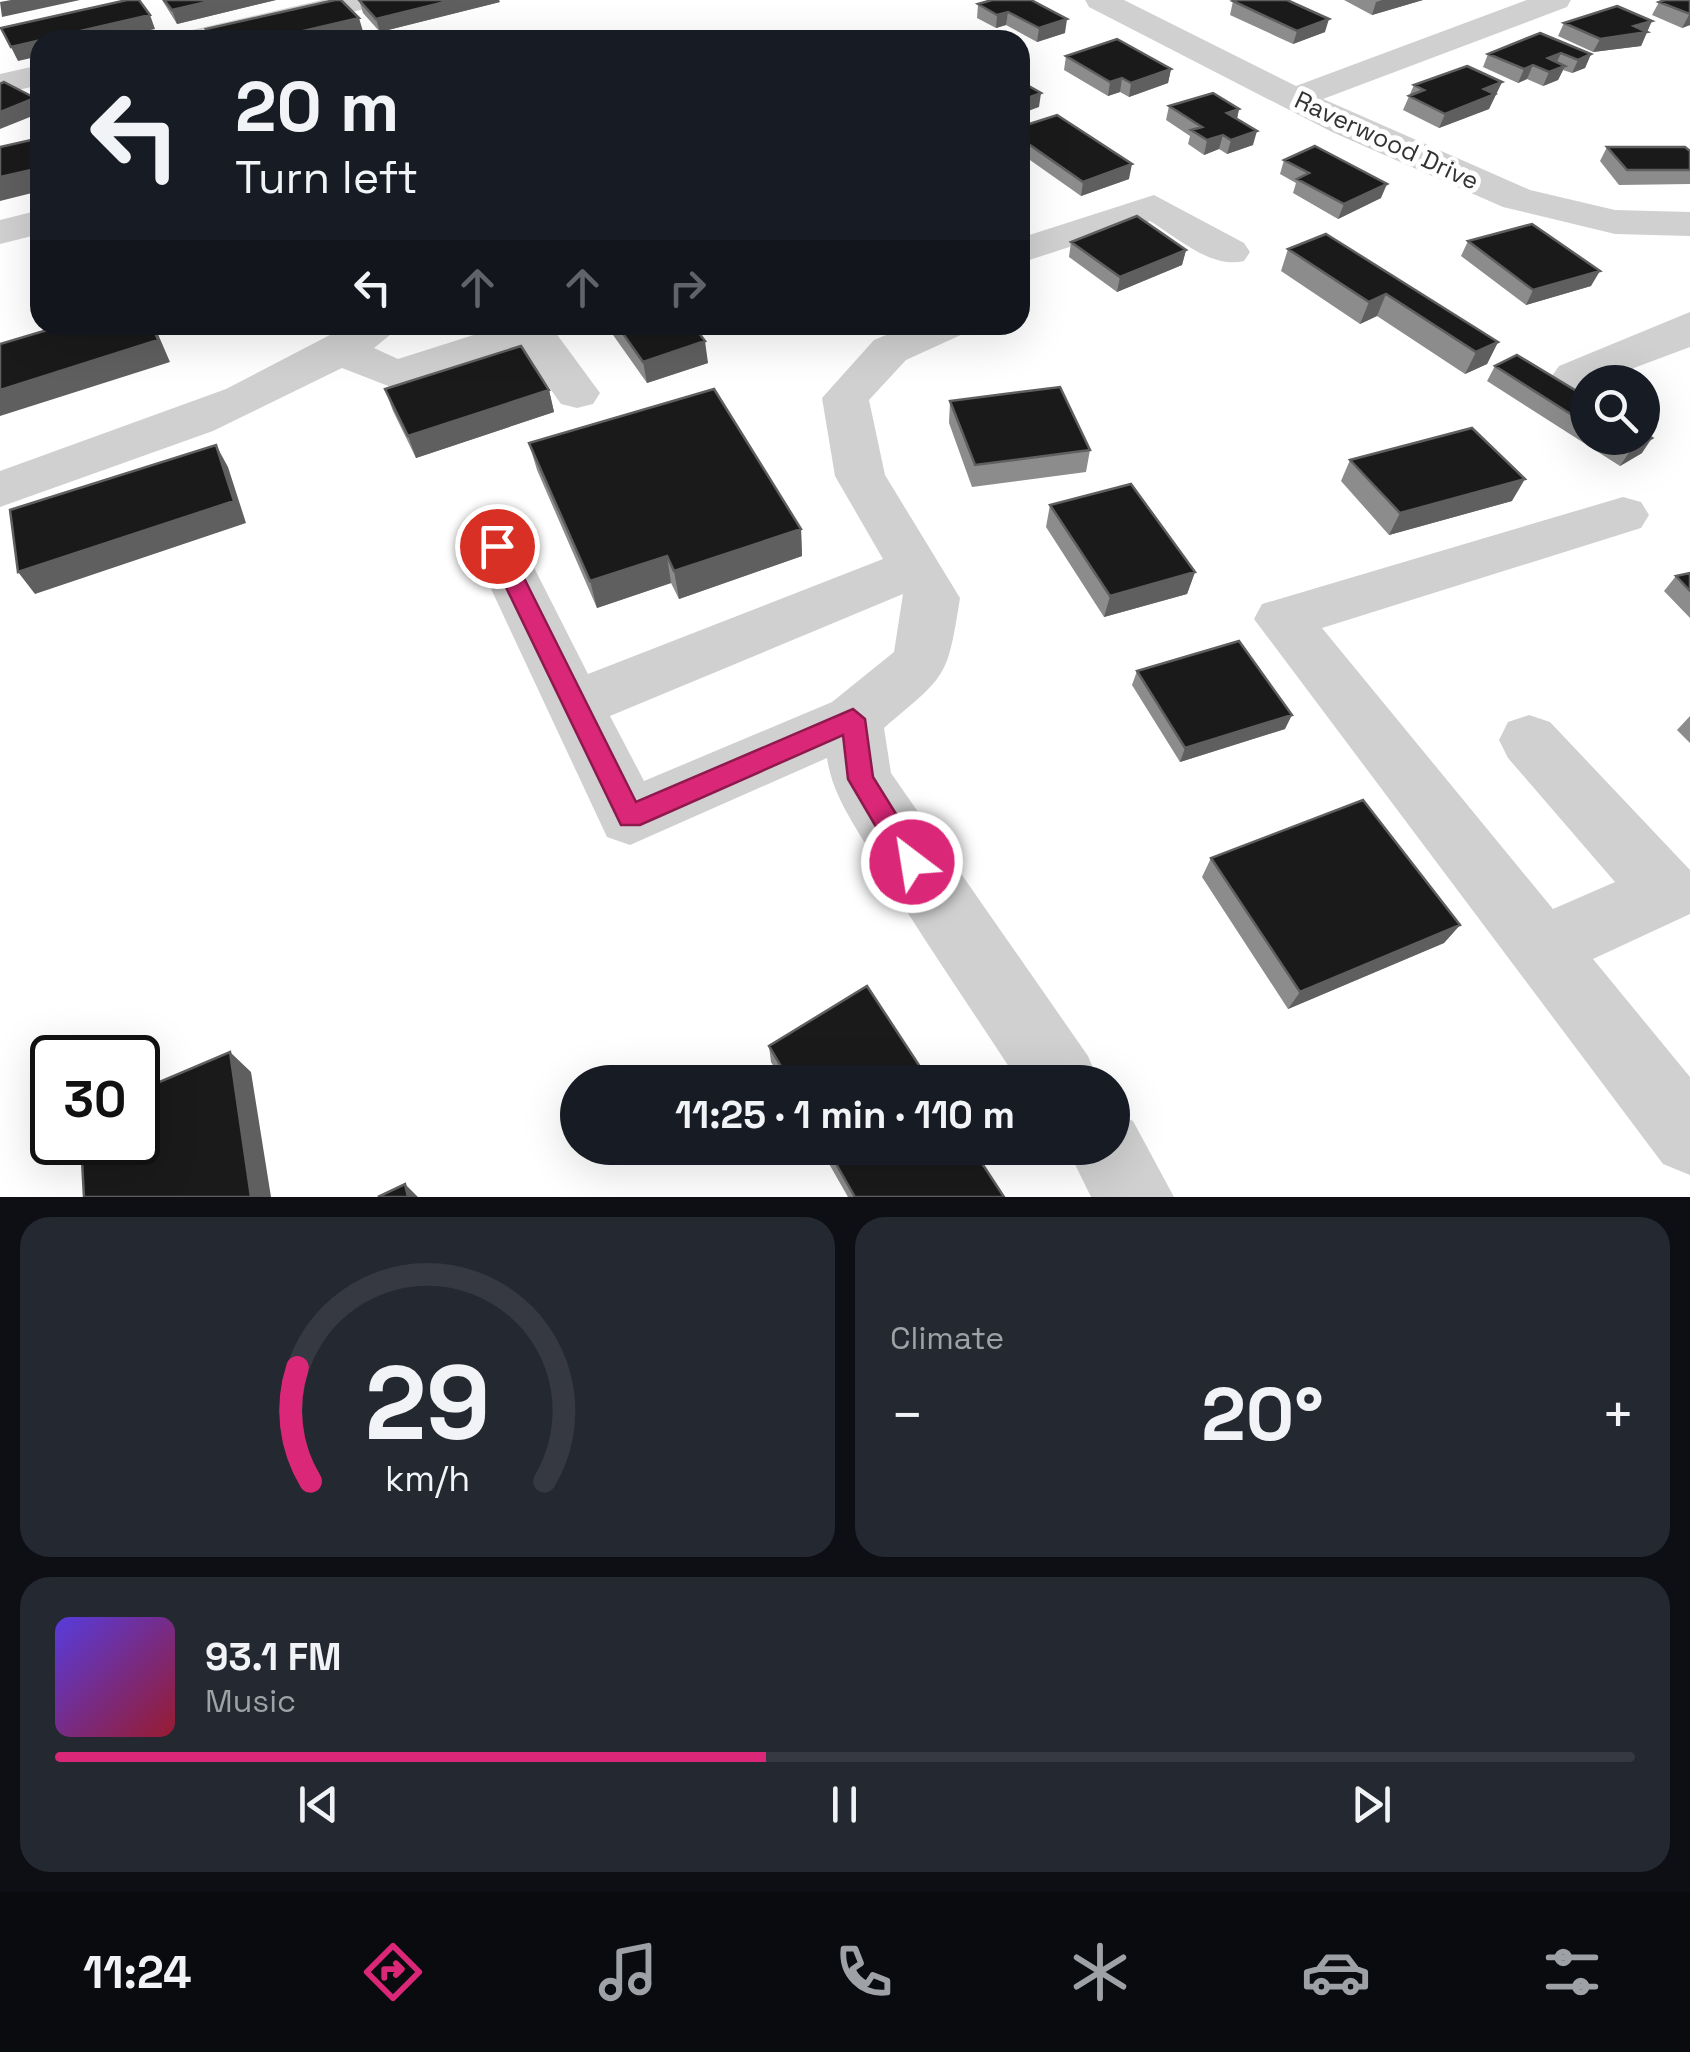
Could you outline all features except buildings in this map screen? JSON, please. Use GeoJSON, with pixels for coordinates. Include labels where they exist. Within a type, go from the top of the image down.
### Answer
{"type":"FeatureCollection","features":[{"type":"Feature","properties":{"kind":"street"},"geometry":{"type":"LineString","coordinates":[[233,30],[362,0]]}},
{"type":"Feature","properties":{"kind":"street","name":"Raverwood Drive"},"geometry":{"type":"LineString","coordinates":[[1100,0],[1294,98],[1517,199],[1616,222],[1690,224]]}},
{"type":"Feature","properties":{"kind":"street"},"geometry":{"type":"LineString","coordinates":[[1294,98],[1556,0]]}},
{"type":"Feature","properties":{"kind":"street"},"geometry":{"type":"LineString","coordinates":[[0,84],[30,77]]}},
{"type":"Feature","properties":{"kind":"street"},"geometry":{"type":"LineString","coordinates":[[1030,248],[1154,207],[1230,252]]}},
{"type":"Feature","properties":{"kind":"street"},"geometry":{"type":"LineString","coordinates":[[0,232],[30,224]]}},
{"type":"Feature","properties":{"kind":"street"},"geometry":{"type":"LineString","coordinates":[[1604,365],[1684,333],[1690,325]]}},
{"type":"Feature","properties":{"kind":"street"},"geometry":{"type":"LineString","coordinates":[[0,489],[231,409],[365,335]]}},
{"type":"Feature","properties":{"kind":"street"},"geometry":{"type":"LineString","coordinates":[[341,351],[396,375],[520,335]]}},
{"type":"Feature","properties":{"kind":"street"},"geometry":{"type":"LineString","coordinates":[[535,335],[578,394]]}},
{"type":"Feature","properties":{"kind":"street"},"geometry":{"type":"LineString","coordinates":[[497,546],[630,817],[853,719],[922,663],[932,598],[860,476],[845,398],[890,350],[924,335]]}},
{"type":"Feature","properties":{"kind":"street"},"geometry":{"type":"LineString","coordinates":[[1623,515],[1282,619],[1690,1137]]}},
{"type":"Feature","properties":{"kind":"street"},"geometry":{"type":"LineString","coordinates":[[574,705],[914,568]]}},
{"type":"Feature","properties":{"kind":"street"},"geometry":{"type":"LineString","coordinates":[[853,719],[861,779],[912,862],[1050,1065]]}},
{"type":"Feature","properties":{"kind":"street"},"geometry":{"type":"LineString","coordinates":[[1529,740],[1678,896],[1542,948]]}},
{"type":"Feature","properties":{"kind":"street"},"geometry":{"type":"LineString","coordinates":[[1116,1165],[1134,1197]]}},
{"type":"Feature","properties":{"kind":"route"},"geometry":{"type":"LineString","coordinates":[[497,546],[630,817],[853,719],[861,779],[912,862]]}}]}
